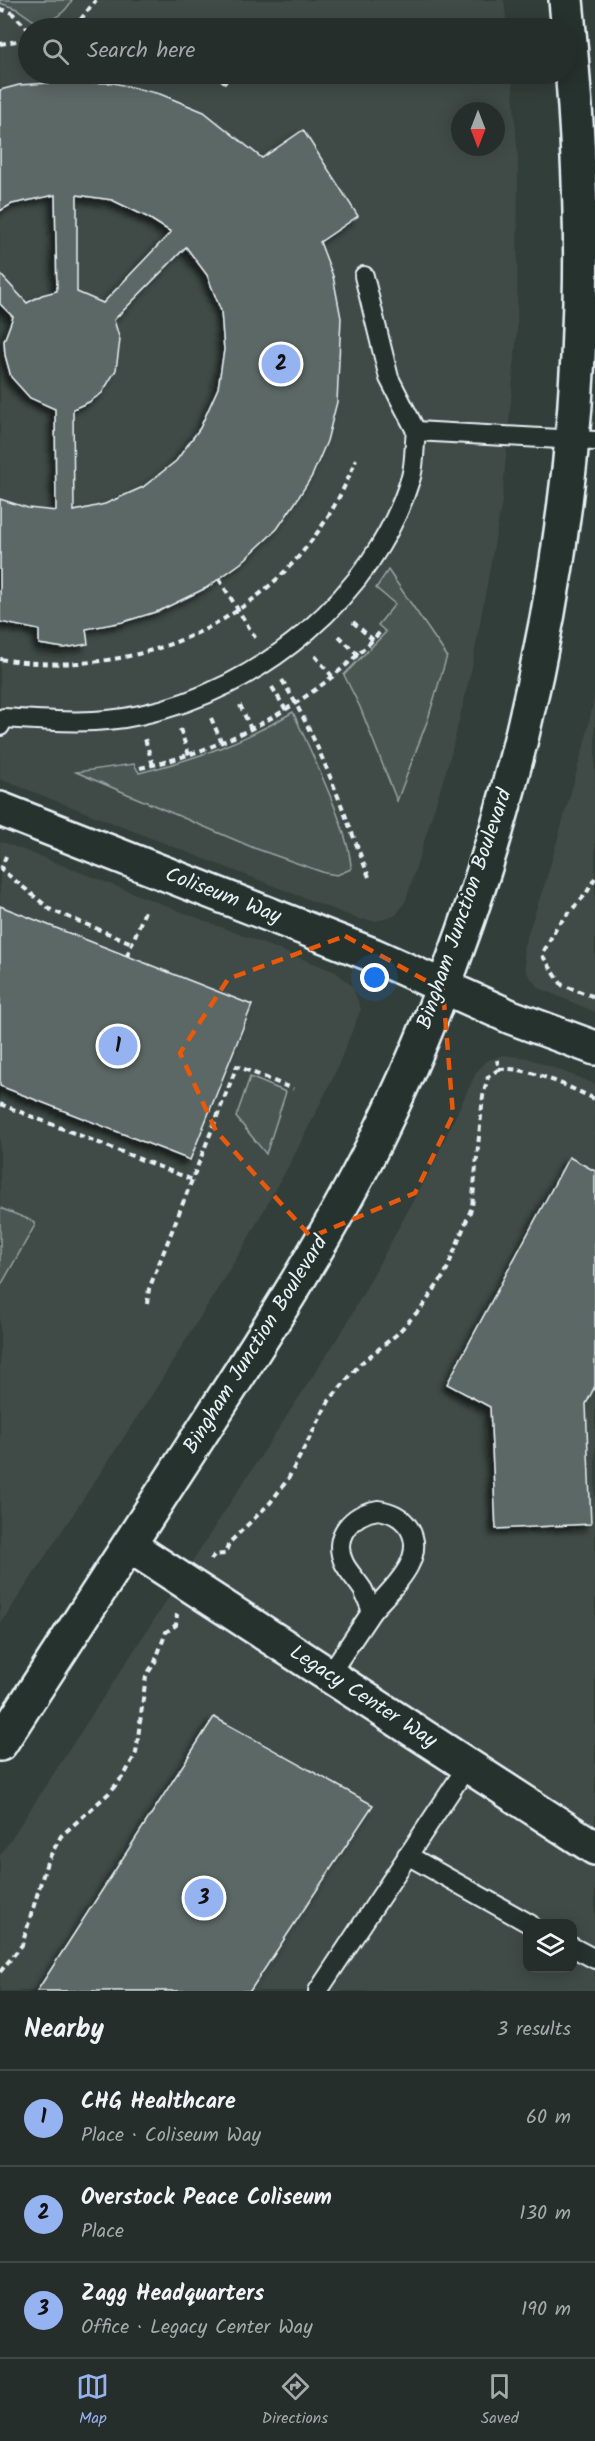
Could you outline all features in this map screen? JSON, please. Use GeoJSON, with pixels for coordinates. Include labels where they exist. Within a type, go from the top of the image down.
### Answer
{"type":"FeatureCollection","features":[{"type":"Feature","properties":{"kind":"main road","name":"Bingham Junction Boulevard"},"geometry":{"type":"LineString","coordinates":[[566,0],[568,18]]}},
{"type":"Feature","properties":{"kind":"main road","name":"Bingham Junction Boulevard"},"geometry":{"type":"LineString","coordinates":[[0,1744],[299,1281],[376,1140],[443,987],[483,868],[524,726],[583,440],[580,308],[581,214],[574,84]]}},
{"type":"Feature","properties":{"kind":"main road","name":"Coliseum Way"},"geometry":{"type":"LineString","coordinates":[[0,809],[374,955],[511,1017],[595,1048]]}},
{"type":"Feature","properties":{"kind":"main road","name":"Legacy Center Way"},"geometry":{"type":"LineString","coordinates":[[130,1546],[595,1848]]}},
{"type":"Feature","properties":{"kind":"lane"},"geometry":{"type":"LineString","coordinates":[[0,726],[4,718],[94,721],[138,716],[216,690],[269,659],[322,618],[366,566],[393,522],[402,499],[411,474],[416,431],[389,378],[364,276]]}},
{"type":"Feature","properties":{"kind":"lane"},"geometry":{"type":"LineString","coordinates":[[416,431],[583,440]]}},
{"type":"Feature","properties":{"kind":"lane"},"geometry":{"type":"LineString","coordinates":[[329,1675],[372,1611],[405,1572],[414,1550],[414,1538],[400,1518],[389,1512],[378,1510],[366,1512],[346,1527],[340,1551],[372,1611]]}},
{"type":"Feature","properties":{"kind":"lane"},"geometry":{"type":"LineString","coordinates":[[318,1991],[468,1765]]}},
{"type":"Feature","properties":{"kind":"lane"},"geometry":{"type":"LineString","coordinates":[[407,1855],[523,1919]]}},
{"type":"Feature","properties":{"kind":"lane"},"geometry":{"type":"LineString","coordinates":[[577,1949],[595,1959]]}},
{"type":"Feature","properties":{"kind":"path"},"geometry":{"type":"LineString","coordinates":[[82,18],[96,0]]}},
{"type":"Feature","properties":{"kind":"path"},"geometry":{"type":"LineString","coordinates":[[0,9],[12,13],[18,19]]}},
{"type":"Feature","properties":{"kind":"path"},"geometry":{"type":"LineString","coordinates":[[0,44],[18,41]]}},
{"type":"Feature","properties":{"kind":"path"},"geometry":{"type":"LineString","coordinates":[[0,659],[64,663],[122,657],[202,631],[239,612],[273,584],[324,527],[343,494],[356,459]]}},
{"type":"Feature","properties":{"kind":"path"},"geometry":{"type":"LineString","coordinates":[[219,579],[297,703],[329,774],[369,877]]}},
{"type":"Feature","properties":{"kind":"path"},"geometry":{"type":"LineString","coordinates":[[140,768],[189,755],[222,742],[297,703],[358,655],[381,631]]}},
{"type":"Feature","properties":{"kind":"path"},"geometry":{"type":"LineString","coordinates":[[6,856],[2,869],[51,910],[132,943]]}},
{"type":"Feature","properties":{"kind":"path"},"geometry":{"type":"LineString","coordinates":[[595,878],[586,894],[557,926],[542,955],[562,985],[595,997]]}},
{"type":"Feature","properties":{"kind":"path"},"geometry":{"type":"LineString","coordinates":[[127,956],[145,911]]}},
{"type":"Feature","properties":{"kind":"path"},"geometry":{"type":"LineString","coordinates":[[497,1060],[499,1069]]}},
{"type":"Feature","properties":{"kind":"path"},"geometry":{"type":"LineString","coordinates":[[147,1304],[149,1289],[237,1066],[293,1089]]}},
{"type":"Feature","properties":{"kind":"path"},"geometry":{"type":"LineString","coordinates":[[0,1972],[22,1945],[47,1862],[61,1836],[109,1793],[124,1774],[136,1753],[146,1676],[155,1662],[166,1632],[176,1624],[176,1614],[193,1586],[214,1555],[225,1554],[229,1543],[270,1503],[288,1479],[329,1401],[360,1364],[396,1335],[423,1306],[445,1274],[472,1207],[483,1096],[488,1077],[499,1069],[509,1068],[559,1083],[595,1099]]}},
{"type":"Feature","properties":{"kind":"path"},"geometry":{"type":"LineString","coordinates":[[0,1104],[193,1180]]}},
{"type":"Feature","properties":{"kind":"highlighted area"},"geometry":{"type":"Polygon","coordinates":[[[345,936],[443,990],[453,1115],[415,1193],[311,1237],[216,1131],[180,1053],[228,979],[345,936]]]}},
{"type":"Feature","properties":{"kind":"shaded area"},"geometry":{"type":"Polygon","coordinates":[[[0,0],[504,0],[506,18],[18,18],[18,84],[513,84],[518,160],[517,333],[502,501],[472,667],[451,754],[406,900],[396,915],[376,921],[358,919],[0,779],[0,0]]]}},
{"type":"Feature","properties":{"kind":"shaded area"},"geometry":{"type":"Polygon","coordinates":[[[0,0],[72,0],[66,9],[54,18],[30,18],[17,9],[0,3],[0,0]]]}},
{"type":"Feature","properties":{"kind":"shaded area"},"geometry":{"type":"Polygon","coordinates":[[[388,570],[447,656],[428,719],[397,801],[360,707],[344,675],[386,632],[378,625],[395,604],[376,588],[388,570]]]}},
{"type":"Feature","properties":{"kind":"shaded area"},"geometry":{"type":"Polygon","coordinates":[[[595,694],[595,1012],[539,988],[526,972],[523,948],[546,880],[584,746],[595,694]]]}},
{"type":"Feature","properties":{"kind":"shaded area"},"geometry":{"type":"Polygon","coordinates":[[[293,712],[328,790],[344,834],[351,869],[337,875],[325,873],[254,848],[76,772],[134,764],[139,773],[160,768],[238,741],[293,712]]]}},
{"type":"Feature","properties":{"kind":"shaded area"},"geometry":{"type":"Polygon","coordinates":[[[0,841],[336,972],[352,986],[361,1009],[333,1078],[293,1158],[244,1246],[153,1393],[0,1625],[0,841]]]}},
{"type":"Feature","properties":{"kind":"shaded area"},"geometry":{"type":"Polygon","coordinates":[[[503,1055],[528,1058],[595,1084],[595,1991],[0,1991],[0,1856],[346,1325],[429,1172],[476,1073],[486,1061],[503,1055]]]}},
{"type":"Feature","properties":{"kind":"shaded area"},"geometry":{"type":"Polygon","coordinates":[[[250,1077],[286,1092],[266,1154],[236,1117],[250,1077]]]}},
{"type":"Feature","properties":{"kind":"shaded area"},"geometry":{"type":"Polygon","coordinates":[[[0,1208],[33,1221],[35,1225],[0,1287],[0,1208]]]}},
{"type":"Feature","properties":{"kind":"building"},"geometry":{"type":"Polygon","coordinates":[[[34,84],[118,84],[160,94],[204,112],[262,158],[303,130],[358,216],[320,242],[333,276],[341,318],[337,402],[327,441],[312,476],[295,503],[277,529],[241,563],[206,588],[159,611],[123,622],[86,629],[88,644],[64,648],[39,644],[39,630],[0,622],[0,499],[28,508],[56,511],[55,409],[30,398],[11,377],[4,341],[13,317],[0,304],[0,274],[27,303],[42,295],[57,291],[55,195],[12,204],[0,211],[0,90],[34,84]],[[77,195],[77,292],[103,303],[171,232],[112,200],[77,195]],[[186,247],[114,320],[120,340],[116,370],[102,393],[73,409],[74,511],[105,504],[143,487],[176,461],[200,428],[218,388],[224,350],[221,311],[207,275],[186,247]]]}},
{"type":"Feature","properties":{"kind":"building"},"geometry":{"type":"Polygon","coordinates":[[[0,906],[252,1005],[190,1160],[0,1086],[0,906]]]}},
{"type":"Feature","properties":{"kind":"building"},"geometry":{"type":"Polygon","coordinates":[[[569,1157],[595,1171],[595,1386],[586,1404],[591,1524],[496,1529],[490,1407],[447,1384],[569,1157]]]}},
{"type":"Feature","properties":{"kind":"building"},"geometry":{"type":"Polygon","coordinates":[[[214,1717],[373,1805],[250,1991],[37,1991],[214,1717]]]}},
{"type":"Feature","properties":{"kind":"place","name":"Overstock Peace Coliseum"},"geometry":{"type":"Point","coordinates":[281,364]}},
{"type":"Feature","properties":{"kind":"place","name":"CHG Healthcare"},"geometry":{"type":"Point","coordinates":[118,1046]}},
{"type":"Feature","properties":{"kind":"place","name":"Zagg Headquarters"},"geometry":{"type":"Point","coordinates":[204,1898]}}]}
